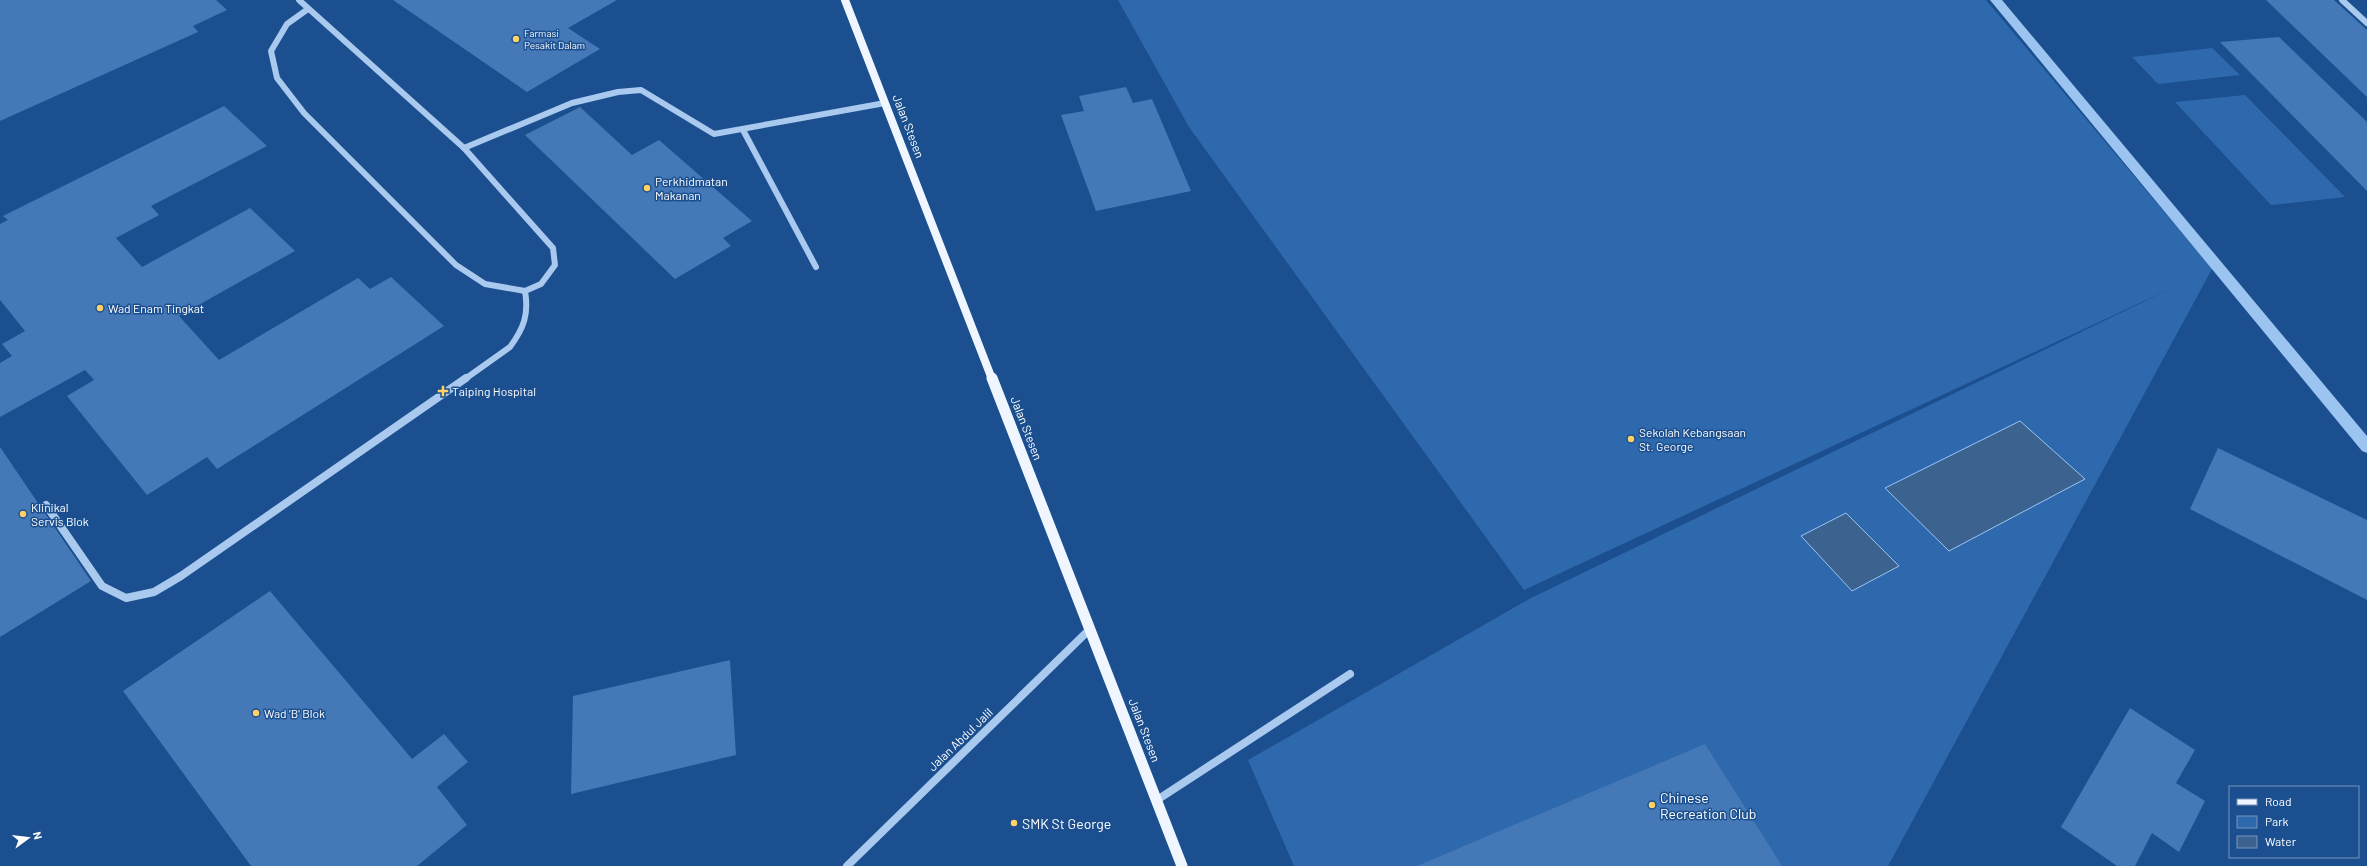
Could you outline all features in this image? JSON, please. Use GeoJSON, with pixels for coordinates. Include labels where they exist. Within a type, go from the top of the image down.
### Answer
{"type":"FeatureCollection","features":[{"type":"Feature","properties":{"kind":"main road","name":"Jalan Stesen"},"geometry":{"type":"LineString","coordinates":[[845,0],[1182,866]]}},
{"type":"Feature","properties":{"kind":"street"},"geometry":{"type":"LineString","coordinates":[[299,0],[464,148],[553,248],[555,265],[542,284],[525,291],[485,284],[456,265],[304,113],[277,78],[271,51],[288,24],[308,9]]}},
{"type":"Feature","properties":{"kind":"street"},"geometry":{"type":"LineString","coordinates":[[2342,0],[2367,23]]}},
{"type":"Feature","properties":{"kind":"street"},"geometry":{"type":"LineString","coordinates":[[464,148],[567,104],[629,91],[641,90],[714,134],[743,130],[885,103]]}},
{"type":"Feature","properties":{"kind":"street"},"geometry":{"type":"LineString","coordinates":[[743,130],[816,267]]}},
{"type":"Feature","properties":{"kind":"street"},"geometry":{"type":"LineString","coordinates":[[46,505],[102,586],[126,598],[154,592],[181,576],[510,347],[524,328],[528,310],[525,291]]}},
{"type":"Feature","properties":{"kind":"street","name":"Jalan Abdul Jalil"},"geometry":{"type":"LineString","coordinates":[[847,866],[1090,629]]}},
{"type":"Feature","properties":{"kind":"street"},"geometry":{"type":"LineString","coordinates":[[1157,800],[1350,674]]}},
{"type":"Feature","properties":{"kind":"green space","name":"Sekolah Kebangsaan St. George"},"geometry":{"type":"Polygon","coordinates":[[[1118,0],[1986,0],[2212,269],[1888,866],[1294,866],[1248,760],[1531,598],[2174,287],[1524,590],[1189,127],[1118,0]]]}},
{"type":"Feature","properties":{"kind":"green space"},"geometry":{"type":"Polygon","coordinates":[[[2212,48],[2240,75],[2158,84],[2132,57],[2212,48]]]}},
{"type":"Feature","properties":{"kind":"green space"},"geometry":{"type":"Polygon","coordinates":[[[2245,95],[2345,197],[2271,205],[2175,102],[2245,95]]]}},
{"type":"Feature","properties":{"kind":"water"},"geometry":{"type":"Polygon","coordinates":[[[2020,421],[2085,479],[1949,551],[1885,488],[2020,421]]]}},
{"type":"Feature","properties":{"kind":"water"},"geometry":{"type":"Polygon","coordinates":[[[1846,513],[1899,566],[1852,591],[1801,536],[1846,513]]]}},
{"type":"Feature","properties":{"kind":"building"},"geometry":{"type":"Polygon","coordinates":[[[0,0],[216,0],[227,10],[193,26],[198,32],[0,121],[0,0]]]}},
{"type":"Feature","properties":{"kind":"building","name":"Farmasi Pesakit Dalam"},"geometry":{"type":"Polygon","coordinates":[[[393,0],[617,0],[568,28],[600,49],[527,92],[393,0]]]}},
{"type":"Feature","properties":{"kind":"building"},"geometry":{"type":"Polygon","coordinates":[[[2266,0],[2334,0],[2367,30],[2367,97],[2266,0]]]}},
{"type":"Feature","properties":{"kind":"building"},"geometry":{"type":"Polygon","coordinates":[[[2279,37],[2367,122],[2367,191],[2220,42],[2279,37]]]}},
{"type":"Feature","properties":{"kind":"building"},"geometry":{"type":"Polygon","coordinates":[[[1126,87],[1133,103],[1152,99],[1191,191],[1096,211],[1061,115],[1084,111],[1079,96],[1126,87]]]}},
{"type":"Feature","properties":{"kind":"building","name":"Wad Enam Tingkat"},"geometry":{"type":"Polygon","coordinates":[[[224,106],[267,146],[151,206],[159,215],[116,238],[142,267],[250,208],[295,251],[179,316],[219,360],[358,278],[370,289],[391,277],[444,326],[217,469],[207,457],[147,495],[67,396],[94,380],[85,370],[0,417],[0,363],[12,356],[2,344],[25,331],[0,300],[0,224],[8,220],[3,216],[224,106]]]}},
{"type":"Feature","properties":{"kind":"building","name":"Perkhidmatan Makanan"},"geometry":{"type":"Polygon","coordinates":[[[580,107],[632,155],[659,140],[752,221],[723,238],[731,246],[675,279],[525,135],[580,107]]]}},
{"type":"Feature","properties":{"kind":"building","name":"Klinikal Servis Blok"},"geometry":{"type":"Polygon","coordinates":[[[0,447],[91,581],[0,637],[0,447]]]}},
{"type":"Feature","properties":{"kind":"building"},"geometry":{"type":"Polygon","coordinates":[[[2218,448],[2367,520],[2367,600],[2190,509],[2218,448]]]}},
{"type":"Feature","properties":{"kind":"building","name":"Wad 'B' Blok"},"geometry":{"type":"Polygon","coordinates":[[[270,591],[412,759],[444,734],[468,762],[437,787],[467,825],[417,866],[251,866],[123,691],[270,591]]]}},
{"type":"Feature","properties":{"kind":"building"},"geometry":{"type":"Polygon","coordinates":[[[730,660],[736,755],[571,794],[573,696],[730,660]]]}},
{"type":"Feature","properties":{"kind":"building"},"geometry":{"type":"Polygon","coordinates":[[[2130,708],[2195,750],[2176,783],[2205,801],[2179,852],[2152,833],[2135,866],[2117,866],[2061,827],[2130,708]]]}},
{"type":"Feature","properties":{"kind":"building","name":"Chinese Recreation Club"},"geometry":{"type":"Polygon","coordinates":[[[1705,744],[1782,866],[1417,866],[1705,744]]]}},
{"type":"Feature","properties":{"kind":"waterway"},"geometry":{"type":"LineString","coordinates":[[1996,0],[2367,447]]}},
{"type":"Feature","properties":{"kind":"place","name":"Farmasi Pesakit Dalam"},"geometry":{"type":"Point","coordinates":[516,39]}},
{"type":"Feature","properties":{"kind":"place","name":"Perkhidmatan Makanan"},"geometry":{"type":"Point","coordinates":[647,188]}},
{"type":"Feature","properties":{"kind":"place","name":"Wad Enam Tingkat"},"geometry":{"type":"Point","coordinates":[100,308]}},
{"type":"Feature","properties":{"kind":"place","name":"Taiping Hospital"},"geometry":{"type":"Point","coordinates":[443,391]}},
{"type":"Feature","properties":{"kind":"place","name":"Sekolah Kebangsaan St. George"},"geometry":{"type":"Point","coordinates":[1631,439]}},
{"type":"Feature","properties":{"kind":"place","name":"Klinikal Servis Blok"},"geometry":{"type":"Point","coordinates":[23,514]}},
{"type":"Feature","properties":{"kind":"place","name":"Wad 'B' Blok"},"geometry":{"type":"Point","coordinates":[256,713]}},
{"type":"Feature","properties":{"kind":"place","name":"Chinese Recreation Club"},"geometry":{"type":"Point","coordinates":[1652,805]}},
{"type":"Feature","properties":{"kind":"place","name":"SMK St George"},"geometry":{"type":"Point","coordinates":[1014,823]}}]}
